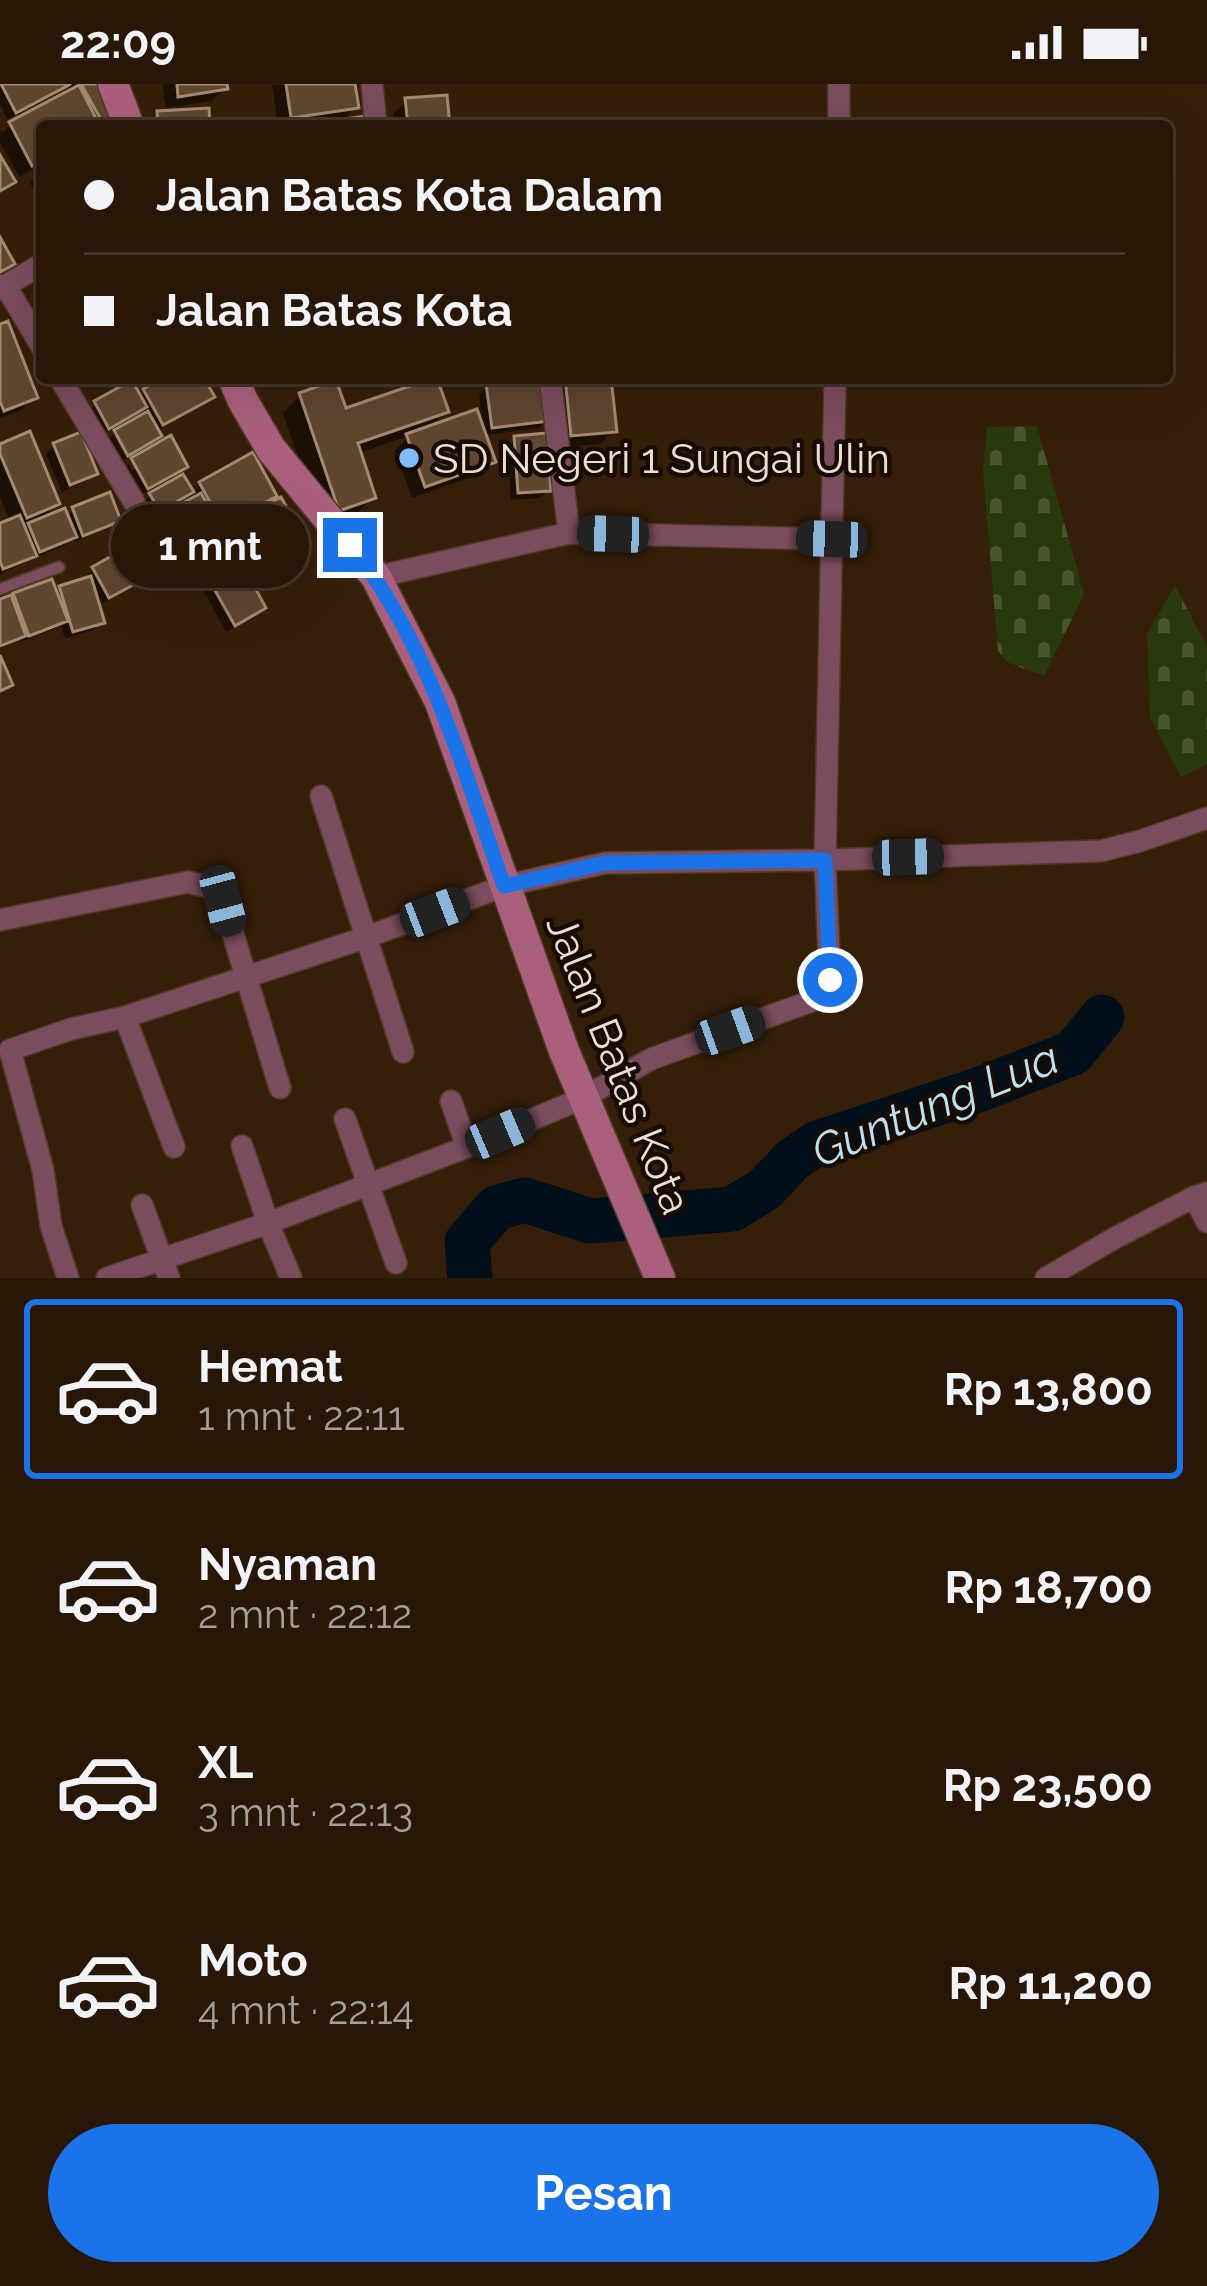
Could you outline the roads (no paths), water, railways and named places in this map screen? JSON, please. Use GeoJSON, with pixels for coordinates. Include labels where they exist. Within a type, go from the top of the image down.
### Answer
{"type":"FeatureCollection","features":[{"type":"Feature","properties":{"kind":"street"},"geometry":{"type":"LineString","coordinates":[[113,84],[127,120]]}},
{"type":"Feature","properties":{"kind":"street"},"geometry":{"type":"LineString","coordinates":[[372,84],[375,120]]}},
{"type":"Feature","properties":{"kind":"street"},"geometry":{"type":"LineString","coordinates":[[838,120],[839,84]]}},
{"type":"Feature","properties":{"kind":"street"},"geometry":{"type":"LineString","coordinates":[[36,268],[3,287],[36,338]]}},
{"type":"Feature","properties":{"kind":"street"},"geometry":{"type":"LineString","coordinates":[[64,384],[134,502]]}},
{"type":"Feature","properties":{"kind":"street","name":"Jalan Batas Kota"},"geometry":{"type":"LineString","coordinates":[[236,384],[271,449],[376,577],[440,702],[583,1098],[660,1278]]}},
{"type":"Feature","properties":{"kind":"street"},"geometry":{"type":"LineString","coordinates":[[551,384],[569,533]]}},
{"type":"Feature","properties":{"kind":"street"},"geometry":{"type":"LineString","coordinates":[[107,1278],[166,1269],[268,1223],[583,1098],[651,1059],[809,1002],[824,990],[830,980],[825,860],[835,384]]}},
{"type":"Feature","properties":{"kind":"street"},"geometry":{"type":"LineString","coordinates":[[376,577],[569,533],[832,539]]}},
{"type":"Feature","properties":{"kind":"street"},"geometry":{"type":"LineString","coordinates":[[322,796],[403,1052]]}},
{"type":"Feature","properties":{"kind":"street"},"geometry":{"type":"LineString","coordinates":[[68,1278],[51,1226],[46,1183],[10,1050],[367,938],[504,886],[605,863],[1101,850],[1140,842],[1207,818]]}},
{"type":"Feature","properties":{"kind":"street"},"geometry":{"type":"LineString","coordinates":[[0,920],[188,882],[212,888],[223,901],[280,1088]]}},
{"type":"Feature","properties":{"kind":"street"},"geometry":{"type":"LineString","coordinates":[[125,1017],[174,1147]]}},
{"type":"Feature","properties":{"kind":"street"},"geometry":{"type":"LineString","coordinates":[[451,1101],[467,1147]]}},
{"type":"Feature","properties":{"kind":"street"},"geometry":{"type":"LineString","coordinates":[[345,1119],[396,1263]]}},
{"type":"Feature","properties":{"kind":"street"},"geometry":{"type":"LineString","coordinates":[[242,1146],[291,1278]]}},
{"type":"Feature","properties":{"kind":"street"},"geometry":{"type":"LineString","coordinates":[[1046,1278],[1200,1195],[1207,1222]]}},
{"type":"Feature","properties":{"kind":"street"},"geometry":{"type":"LineString","coordinates":[[142,1205],[166,1269]]}},
{"type":"Feature","properties":{"kind":"lane"},"geometry":{"type":"LineString","coordinates":[[0,589],[59,567]]}},
{"type":"Feature","properties":{"kind":"waterway","name":"Guntung Lua"},"geometry":{"type":"LineString","coordinates":[[470,1278],[467,1242],[496,1208],[525,1200],[590,1221],[732,1209],[765,1189],[792,1160],[817,1143],[1073,1053],[1102,1017]]}},
{"type":"Feature","properties":{"kind":"place","name":"SD Negeri 1 Sungai Ulin"},"geometry":{"type":"Point","coordinates":[409,458]}}]}
